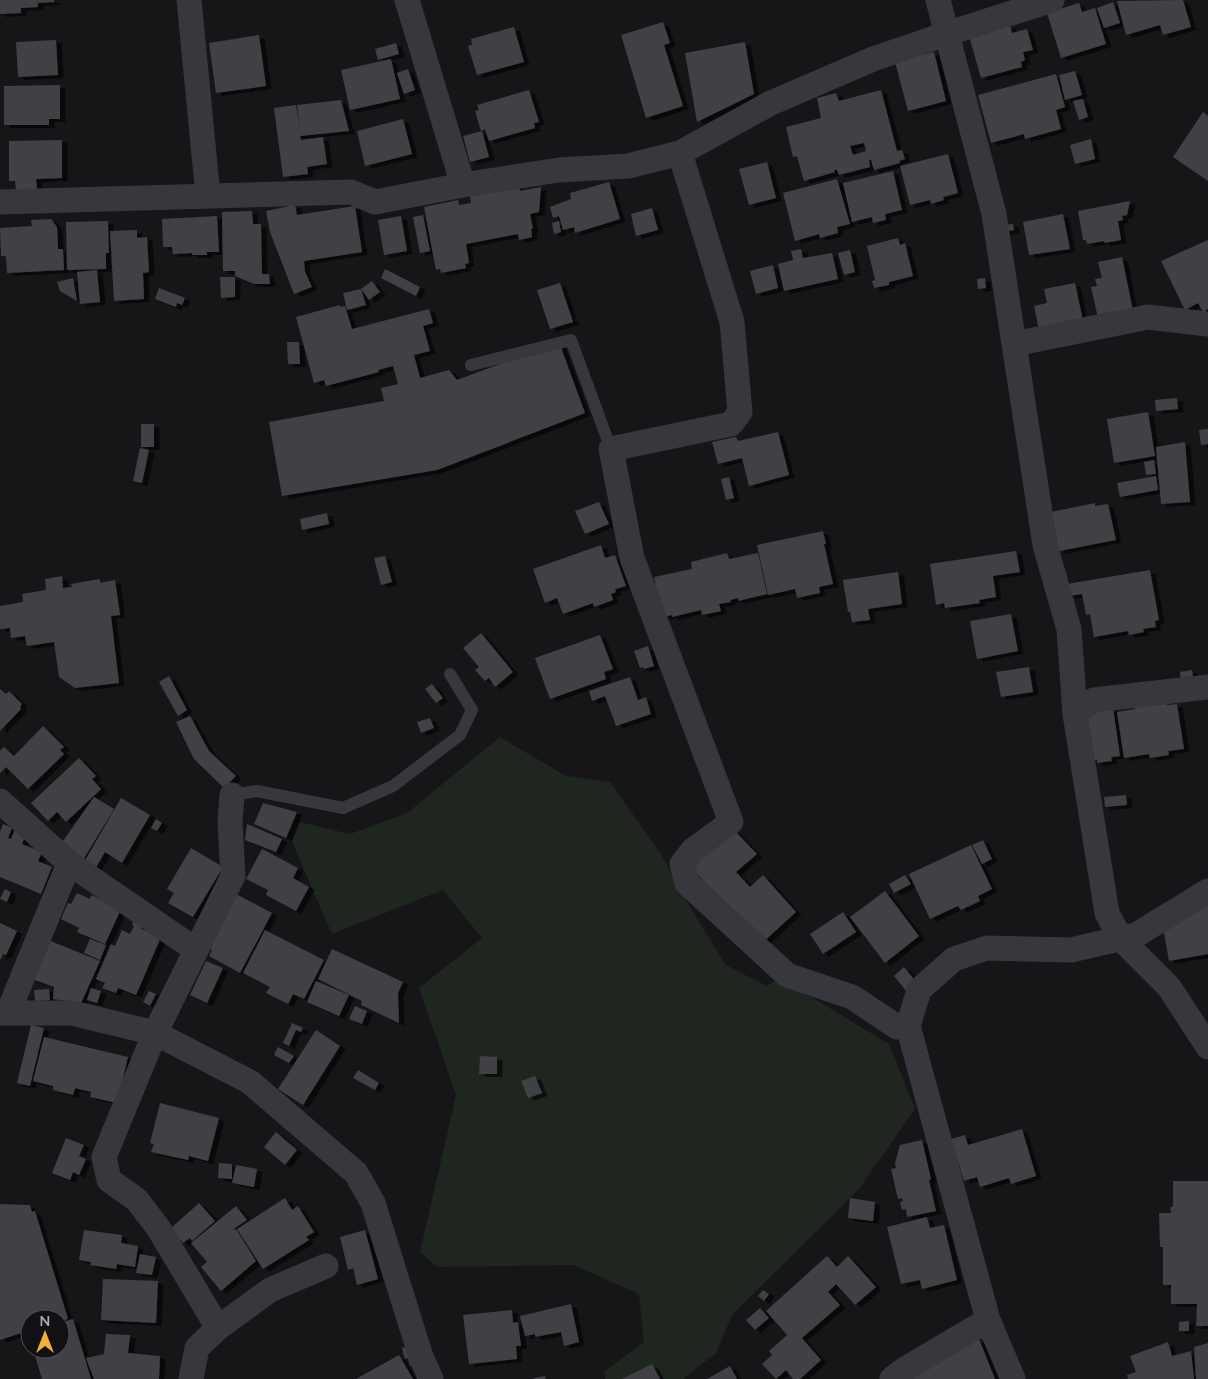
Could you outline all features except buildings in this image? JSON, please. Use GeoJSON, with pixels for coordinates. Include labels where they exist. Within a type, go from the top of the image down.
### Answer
{"type":"FeatureCollection","features":[{"type":"Feature","properties":{"kind":"street"},"geometry":{"type":"LineString","coordinates":[[189,0],[208,196]]}},
{"type":"Feature","properties":{"kind":"street"},"geometry":{"type":"LineString","coordinates":[[406,0],[463,185]]}},
{"type":"Feature","properties":{"kind":"street"},"geometry":{"type":"LineString","coordinates":[[938,0],[994,214],[1044,545],[1068,629],[1075,714],[1107,913],[1120,938],[1169,987],[1208,1047]]}},
{"type":"Feature","properties":{"kind":"street"},"geometry":{"type":"LineString","coordinates":[[0,202],[351,192],[374,202],[558,170],[628,166],[680,153],[771,104],[873,59],[1052,0]]}},
{"type":"Feature","properties":{"kind":"street"},"geometry":{"type":"LineString","coordinates":[[680,153],[732,322],[740,412],[731,424],[611,449],[632,558],[731,822],[693,850],[682,864],[687,883],[787,975],[852,998],[897,1028],[908,1026]]}},
{"type":"Feature","properties":{"kind":"street"},"geometry":{"type":"LineString","coordinates":[[1014,344],[1148,316],[1208,324]]}},
{"type":"Feature","properties":{"kind":"street"},"geometry":{"type":"LineString","coordinates":[[1075,714],[1094,700],[1208,687]]}},
{"type":"Feature","properties":{"kind":"street"},"geometry":{"type":"LineString","coordinates":[[218,1328],[159,1229],[137,1200],[109,1180],[104,1157],[155,1033],[233,876],[230,822],[232,795]]}},
{"type":"Feature","properties":{"kind":"street"},"geometry":{"type":"LineString","coordinates":[[0,801],[69,863],[196,950]]}},
{"type":"Feature","properties":{"kind":"street"},"geometry":{"type":"LineString","coordinates":[[69,863],[4,1013],[72,1013],[155,1033],[250,1082],[356,1173],[373,1203],[421,1357],[431,1379]]}},
{"type":"Feature","properties":{"kind":"street"},"geometry":{"type":"LineString","coordinates":[[1013,1379],[988,1320],[908,1026],[919,990],[954,959],[987,948],[1071,950],[1136,936],[1208,891]]}},
{"type":"Feature","properties":{"kind":"street"},"geometry":{"type":"LineString","coordinates":[[191,1379],[197,1348],[218,1328],[270,1290],[326,1266]]}},
{"type":"Feature","properties":{"kind":"street"},"geometry":{"type":"LineString","coordinates":[[892,1379],[905,1369],[988,1320]]}},
{"type":"Feature","properties":{"kind":"lane"},"geometry":{"type":"LineString","coordinates":[[471,365],[571,340],[611,449]]}},
{"type":"Feature","properties":{"kind":"lane"},"geometry":{"type":"LineString","coordinates":[[232,795],[257,791],[343,808],[393,786],[460,735],[472,710],[450,674]]}},
{"type":"Feature","properties":{"kind":"shaded area"},"geometry":{"type":"Polygon","coordinates":[[[500,737],[566,776],[610,782],[661,854],[690,907],[726,965],[767,986],[780,978],[889,1044],[915,1109],[859,1189],[732,1315],[716,1353],[683,1379],[605,1379],[605,1371],[644,1342],[639,1294],[573,1265],[437,1267],[420,1252],[456,1095],[419,988],[482,938],[443,890],[332,934],[292,842],[300,822],[350,834],[407,813],[500,737]]]}}]}
